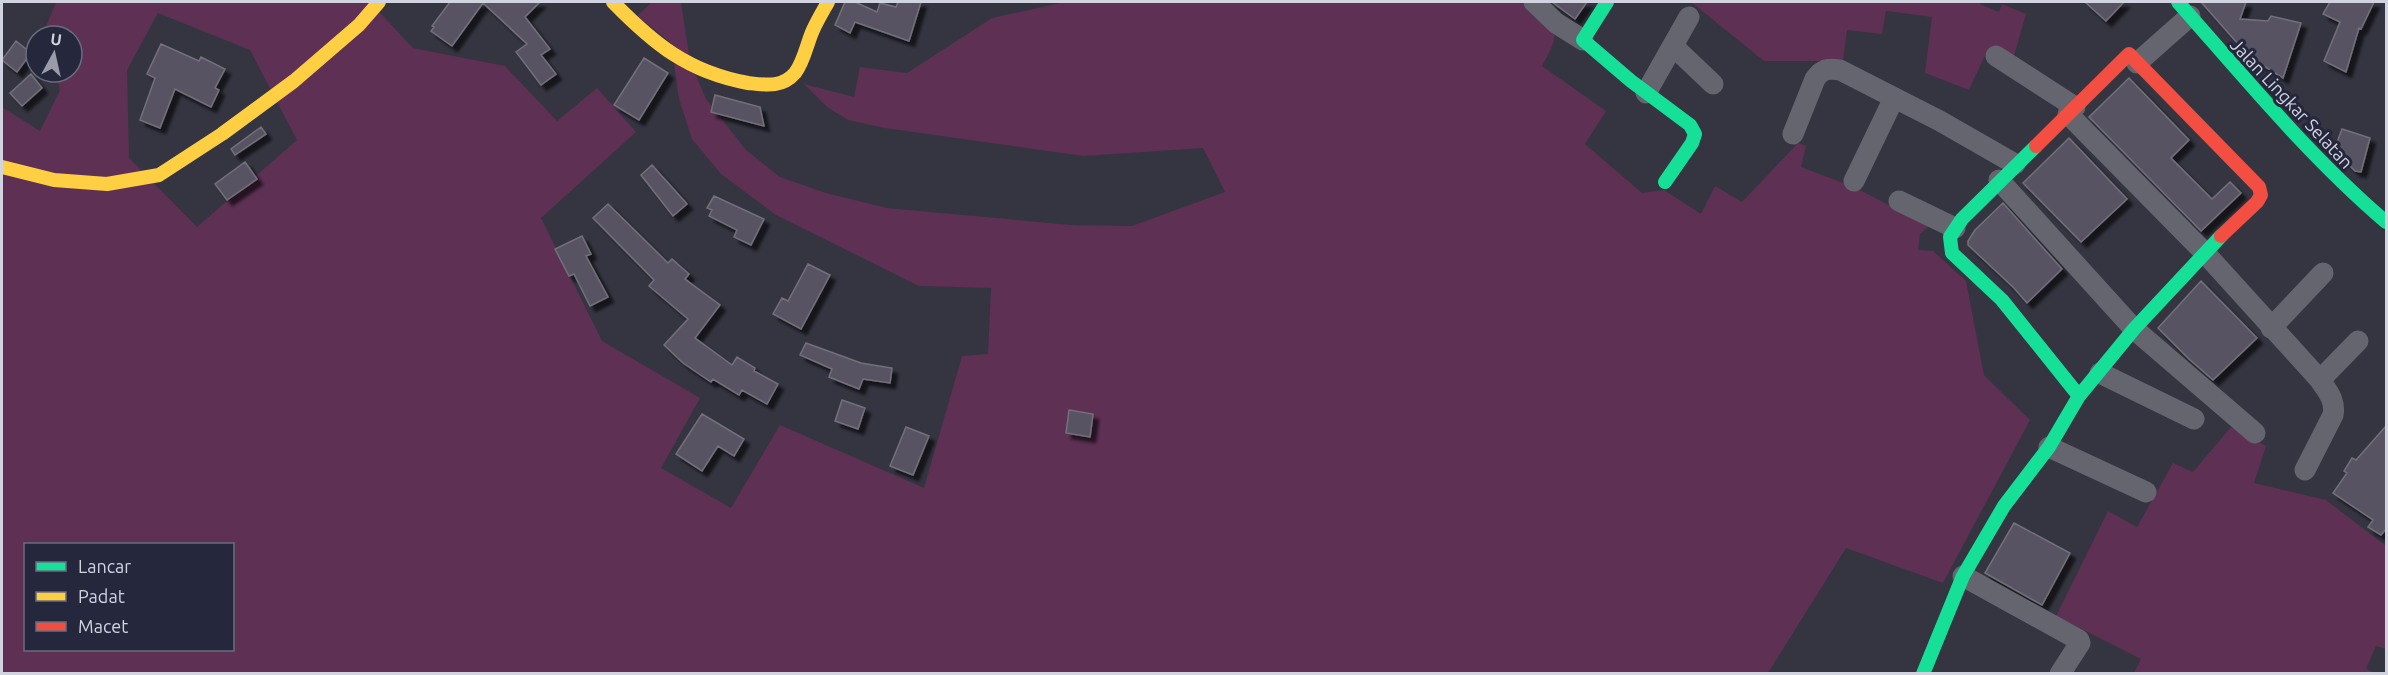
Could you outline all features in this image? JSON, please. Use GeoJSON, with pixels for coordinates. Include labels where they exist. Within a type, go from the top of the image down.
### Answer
{"type":"FeatureCollection","features":[{"type":"Feature","properties":{"kind":"street"},"geometry":{"type":"LineString","coordinates":[[2,167],[54,180],[107,184],[159,175],[222,134],[294,81],[359,25],[379,2]]}},
{"type":"Feature","properties":{"kind":"street"},"geometry":{"type":"LineString","coordinates":[[613,2],[644,34],[664,49],[722,78],[769,86],[784,82],[796,72],[813,30],[828,2]]}},
{"type":"Feature","properties":{"kind":"street"},"geometry":{"type":"LineString","coordinates":[[1534,2],[1556,23],[1583,40],[1646,93],[1690,125],[1695,134],[1692,143],[1665,182]]}},
{"type":"Feature","properties":{"kind":"street"},"geometry":{"type":"LineString","coordinates":[[1583,40],[1607,2]]}},
{"type":"Feature","properties":{"kind":"street"},"geometry":{"type":"LineString","coordinates":[[2138,63],[2184,9]]}},
{"type":"Feature","properties":{"kind":"street","name":"Jalan Lingkar Selatan"},"geometry":{"type":"LineString","coordinates":[[2184,9],[2252,89],[2352,193],[2386,222]]}},
{"type":"Feature","properties":{"kind":"street"},"geometry":{"type":"LineString","coordinates":[[1646,93],[1689,17]]}},
{"type":"Feature","properties":{"kind":"street"},"geometry":{"type":"LineString","coordinates":[[1672,46],[1713,84]]}},
{"type":"Feature","properties":{"kind":"street"},"geometry":{"type":"LineString","coordinates":[[1927,672],[1963,576],[2004,506],[2049,447],[2079,396],[2134,329],[2204,252],[2257,202],[2261,195],[2259,187],[2129,54],[1999,180],[1954,228],[1949,243],[1952,253],[2002,300],[2079,396]]}},
{"type":"Feature","properties":{"kind":"street"},"geometry":{"type":"LineString","coordinates":[[1996,56],[2071,110],[2320,380],[2334,401],[2334,415],[2305,470]]}},
{"type":"Feature","properties":{"kind":"street"},"geometry":{"type":"LineString","coordinates":[[1793,134],[1815,79],[1825,69],[1840,70],[2016,164]]}},
{"type":"Feature","properties":{"kind":"street"},"geometry":{"type":"LineString","coordinates":[[1854,181],[1894,98]]}},
{"type":"Feature","properties":{"kind":"street"},"geometry":{"type":"LineString","coordinates":[[1999,180],[2134,329],[2255,433]]}},
{"type":"Feature","properties":{"kind":"street"},"geometry":{"type":"LineString","coordinates":[[1899,201],[1954,228]]}},
{"type":"Feature","properties":{"kind":"street"},"geometry":{"type":"LineString","coordinates":[[2271,328],[2323,273]]}},
{"type":"Feature","properties":{"kind":"street"},"geometry":{"type":"LineString","coordinates":[[2320,380],[2358,341]]}},
{"type":"Feature","properties":{"kind":"street"},"geometry":{"type":"LineString","coordinates":[[2100,373],[2194,419]]}},
{"type":"Feature","properties":{"kind":"street"},"geometry":{"type":"LineString","coordinates":[[2049,447],[2146,492]]}},
{"type":"Feature","properties":{"kind":"street"},"geometry":{"type":"LineString","coordinates":[[1963,576],[2079,640],[2080,643],[2061,674]]}},
{"type":"Feature","properties":{"kind":"shaded area"},"geometry":{"type":"Polygon","coordinates":[[[56,2],[370,2],[413,48],[505,66],[557,121],[597,88],[636,132],[541,218],[602,341],[700,398],[661,468],[731,508],[780,425],[924,488],[962,356],[988,354],[991,288],[919,286],[776,215],[721,174],[692,139],[679,99],[671,43],[637,16],[652,2],[681,2],[690,61],[706,99],[746,150],[780,177],[826,193],[887,208],[1071,225],[1132,226],[1225,192],[1203,148],[1083,156],[885,128],[848,120],[827,107],[804,84],[854,97],[860,67],[907,73],[992,18],[1065,2],[1529,2],[1554,31],[1553,44],[1542,66],[1606,111],[1585,144],[1642,193],[1664,190],[1701,214],[1715,186],[1742,202],[1798,143],[1806,146],[1801,167],[1854,187],[1929,226],[1920,234],[1918,250],[1933,251],[1966,281],[1984,375],[2030,420],[1943,583],[1846,548],[1768,673],[2,673],[2,107],[40,131],[60,90],[59,84],[84,84],[84,24],[47,24],[56,2]],[[158,13],[127,70],[129,158],[197,227],[297,140],[250,50],[158,13]]]}},
{"type":"Feature","properties":{"kind":"shaded area"},"geometry":{"type":"Polygon","coordinates":[[[1691,2],[1980,2],[1999,12],[2002,4],[2026,14],[2014,56],[1988,49],[1969,90],[1925,73],[1932,17],[1886,11],[1882,34],[1847,30],[1843,61],[1764,61],[1691,2]]]}},
{"type":"Feature","properties":{"kind":"shaded area"},"geometry":{"type":"Polygon","coordinates":[[[2231,427],[2266,446],[2254,483],[2326,500],[2386,546],[2386,649],[2376,646],[2366,669],[2376,673],[2134,673],[2141,659],[2056,616],[2108,511],[2137,527],[2173,463],[2193,472],[2231,427]]]}},
{"type":"Feature","properties":{"kind":"building"},"geometry":{"type":"Polygon","coordinates":[[[450,2],[540,2],[525,17],[550,49],[541,55],[556,74],[541,85],[516,52],[527,44],[483,3],[452,46],[431,31],[434,27],[432,26],[450,2]]]}},
{"type":"Feature","properties":{"kind":"building"},"geometry":{"type":"Polygon","coordinates":[[[845,2],[855,2],[877,12],[880,3],[896,7],[898,2],[921,2],[909,41],[855,22],[850,33],[835,25],[845,2]]]}},
{"type":"Feature","properties":{"kind":"building"},"geometry":{"type":"Polygon","coordinates":[[[1552,2],[1587,2],[1575,19],[1552,2]]]}},
{"type":"Feature","properties":{"kind":"building"},"geometry":{"type":"Polygon","coordinates":[[[2085,2],[2124,2],[2106,21],[2085,2]]]}},
{"type":"Feature","properties":{"kind":"building"},"geometry":{"type":"Polygon","coordinates":[[[2201,2],[2246,2],[2240,19],[2268,21],[2271,16],[2301,23],[2283,78],[2251,58],[2252,56],[2246,53],[2201,2]]]}},
{"type":"Feature","properties":{"kind":"building"},"geometry":{"type":"Polygon","coordinates":[[[2330,2],[2374,2],[2361,29],[2359,28],[2346,72],[2324,61],[2340,22],[2323,14],[2330,2]]]}},
{"type":"Feature","properties":{"kind":"building"},"geometry":{"type":"Polygon","coordinates":[[[16,41],[24,47],[24,62],[17,72],[2,60],[16,41]]]}},
{"type":"Feature","properties":{"kind":"building"},"geometry":{"type":"Polygon","coordinates":[[[161,44],[199,61],[201,57],[225,69],[215,88],[219,90],[211,107],[175,89],[160,128],[140,120],[155,78],[147,74],[161,44]]]}},
{"type":"Feature","properties":{"kind":"building"},"geometry":{"type":"Polygon","coordinates":[[[644,58],[668,73],[639,120],[614,105],[644,58]]]}},
{"type":"Feature","properties":{"kind":"building"},"geometry":{"type":"Polygon","coordinates":[[[2129,78],[2189,140],[2171,158],[2212,199],[2230,182],[2241,193],[2201,231],[2089,117],[2129,78]]]}},
{"type":"Feature","properties":{"kind":"building"},"geometry":{"type":"Polygon","coordinates":[[[24,80],[24,84],[39,84],[42,88],[22,106],[10,93],[24,80]]]}},
{"type":"Feature","properties":{"kind":"building"},"geometry":{"type":"Polygon","coordinates":[[[715,95],[760,107],[764,126],[711,112],[715,95]]]}},
{"type":"Feature","properties":{"kind":"building"},"geometry":{"type":"Polygon","coordinates":[[[261,127],[266,134],[235,155],[231,149],[261,127]]]}},
{"type":"Feature","properties":{"kind":"building"},"geometry":{"type":"Polygon","coordinates":[[[2342,129],[2370,138],[2361,172],[2355,171],[2334,150],[2342,129]]]}},
{"type":"Feature","properties":{"kind":"building"},"geometry":{"type":"Polygon","coordinates":[[[2069,138],[2127,199],[2081,242],[2023,183],[2069,138]]]}},
{"type":"Feature","properties":{"kind":"building"},"geometry":{"type":"Polygon","coordinates":[[[245,162],[257,179],[227,200],[215,184],[245,162]]]}},
{"type":"Feature","properties":{"kind":"building"},"geometry":{"type":"Polygon","coordinates":[[[652,165],[687,204],[673,216],[641,175],[652,165]]]}},
{"type":"Feature","properties":{"kind":"building"},"geometry":{"type":"Polygon","coordinates":[[[714,196],[764,219],[751,245],[734,237],[737,230],[709,216],[712,210],[707,208],[714,196]]]}},
{"type":"Feature","properties":{"kind":"building"},"geometry":{"type":"Polygon","coordinates":[[[2003,203],[2062,269],[2027,303],[1968,245],[1975,230],[2003,203]]]}},
{"type":"Feature","properties":{"kind":"building"},"geometry":{"type":"Polygon","coordinates":[[[608,204],[668,263],[672,259],[689,274],[685,279],[720,305],[695,338],[732,365],[737,357],[755,368],[754,371],[778,384],[767,404],[742,390],[739,395],[713,379],[711,382],[683,363],[664,345],[688,319],[649,286],[654,280],[593,218],[608,204]]]}},
{"type":"Feature","properties":{"kind":"building"},"geometry":{"type":"Polygon","coordinates":[[[582,236],[591,254],[586,256],[608,297],[590,306],[574,274],[569,276],[555,249],[582,236]]]}},
{"type":"Feature","properties":{"kind":"building"},"geometry":{"type":"Polygon","coordinates":[[[808,264],[830,275],[801,329],[773,314],[782,298],[788,301],[808,264]]]}},
{"type":"Feature","properties":{"kind":"building"},"geometry":{"type":"Polygon","coordinates":[[[2201,281],[2257,338],[2213,380],[2158,328],[2201,281]]]}},
{"type":"Feature","properties":{"kind":"building"},"geometry":{"type":"Polygon","coordinates":[[[806,343],[861,363],[892,368],[890,383],[863,379],[859,389],[829,377],[832,369],[800,355],[806,343]]]}},
{"type":"Feature","properties":{"kind":"building"},"geometry":{"type":"Polygon","coordinates":[[[842,400],[865,408],[858,429],[835,421],[842,400]]]}},
{"type":"Feature","properties":{"kind":"building"},"geometry":{"type":"Polygon","coordinates":[[[1069,410],[1093,414],[1090,437],[1066,433],[1069,410]]]}},
{"type":"Feature","properties":{"kind":"building"},"geometry":{"type":"Polygon","coordinates":[[[702,414],[744,439],[734,456],[718,446],[702,471],[676,454],[702,414]]]}},
{"type":"Feature","properties":{"kind":"building"},"geometry":{"type":"Polygon","coordinates":[[[2386,426],[2386,529],[2381,535],[2368,527],[2373,520],[2333,493],[2347,473],[2344,471],[2352,458],[2356,460],[2386,426]]]}},
{"type":"Feature","properties":{"kind":"building"},"geometry":{"type":"Polygon","coordinates":[[[906,427],[929,436],[913,475],[890,466],[906,427]]]}},
{"type":"Feature","properties":{"kind":"building"},"geometry":{"type":"Polygon","coordinates":[[[2014,523],[2070,553],[2042,605],[1985,573],[2014,523]]]}},
{"type":"Feature","properties":{"kind":"traffic: fast"},"geometry":{"type":"LineString","coordinates":[[1607,2],[1583,40],[1631,81],[1690,125],[1695,134],[1692,143],[1665,182]]}},
{"type":"Feature","properties":{"kind":"traffic: fast"},"geometry":{"type":"LineString","coordinates":[[2178,2],[2304,143],[2386,222]]}},
{"type":"Feature","properties":{"kind":"traffic: fast"},"geometry":{"type":"LineString","coordinates":[[2036,146],[1962,219],[1950,237],[1952,253],[2002,300],[2079,396]]}},
{"type":"Feature","properties":{"kind":"traffic: fast"},"geometry":{"type":"LineString","coordinates":[[1923,674],[1963,576],[2004,506],[2049,447],[2079,396],[2134,329],[2221,236]]}},
{"type":"Feature","properties":{"kind":"traffic: slow"},"geometry":{"type":"LineString","coordinates":[[2,167],[54,180],[107,184],[159,175],[222,134],[294,81],[359,25],[379,2]]}},
{"type":"Feature","properties":{"kind":"traffic: slow"},"geometry":{"type":"LineString","coordinates":[[613,2],[643,31],[690,64],[727,78],[767,85],[785,81],[795,73],[828,2]]}},
{"type":"Feature","properties":{"kind":"traffic: jam"},"geometry":{"type":"LineString","coordinates":[[2036,146],[2129,54],[2259,187],[2261,195],[2257,202],[2221,236]]}}]}
